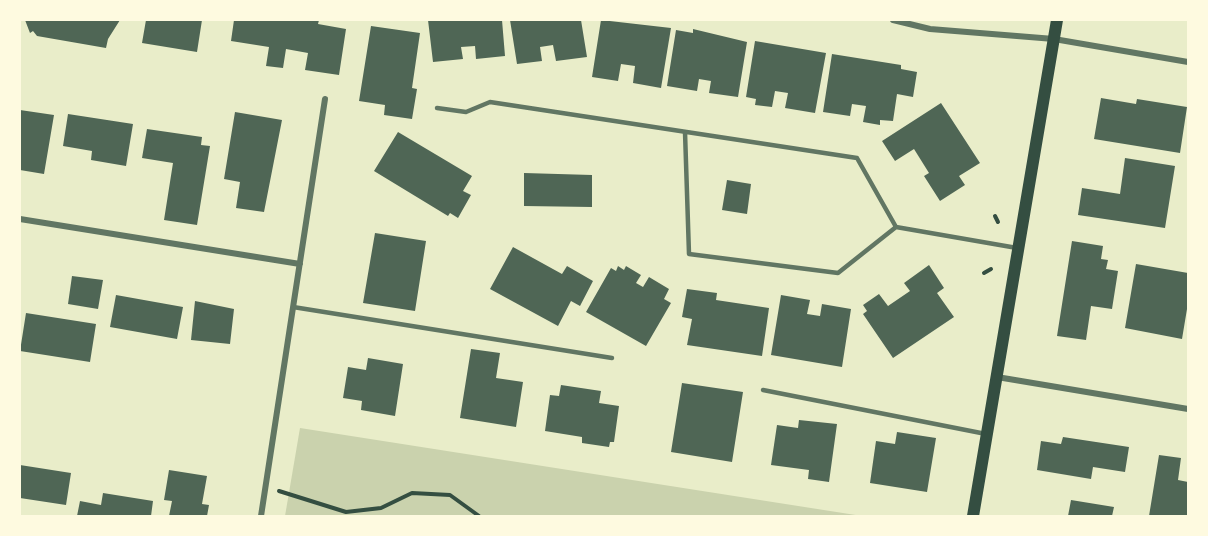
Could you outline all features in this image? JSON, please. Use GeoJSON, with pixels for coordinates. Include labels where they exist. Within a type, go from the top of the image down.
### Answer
{"type":"FeatureCollection","features":[{"type":"Feature","properties":{"kind":"main road"},"geometry":{"type":"LineString","coordinates":[[973,516],[1057,20]]}},
{"type":"Feature","properties":{"kind":"street"},"geometry":{"type":"LineString","coordinates":[[893,20],[930,29],[1054,39],[1188,62]]}},
{"type":"Feature","properties":{"kind":"street"},"geometry":{"type":"LineString","coordinates":[[261,516],[325,99]]}},
{"type":"Feature","properties":{"kind":"street"},"geometry":{"type":"LineString","coordinates":[[20,219],[300,264]]}},
{"type":"Feature","properties":{"kind":"street"},"geometry":{"type":"LineString","coordinates":[[996,377],[1188,409]]}},
{"type":"Feature","properties":{"kind":"lane"},"geometry":{"type":"LineString","coordinates":[[437,108],[466,112],[490,102],[857,158],[896,227]]}},
{"type":"Feature","properties":{"kind":"lane"},"geometry":{"type":"LineString","coordinates":[[685,132],[689,254],[837,273],[896,227],[1017,248]]}},
{"type":"Feature","properties":{"kind":"lane"},"geometry":{"type":"LineString","coordinates":[[293,307],[612,358]]}},
{"type":"Feature","properties":{"kind":"lane"},"geometry":{"type":"LineString","coordinates":[[763,390],[986,434]]}},
{"type":"Feature","properties":{"kind":"path"},"geometry":{"type":"LineString","coordinates":[[994,216],[998,222]]}},
{"type":"Feature","properties":{"kind":"path"},"geometry":{"type":"LineString","coordinates":[[984,273],[991,269]]}},
{"type":"Feature","properties":{"kind":"path"},"geometry":{"type":"LineString","coordinates":[[265,489],[346,512],[381,508],[412,493],[450,495],[479,516]]}},
{"type":"Feature","properties":{"kind":"path"},"geometry":{"type":"LineString","coordinates":[[364,516],[365,510]]}},
{"type":"Feature","properties":{"kind":"green space"},"geometry":{"type":"Polygon","coordinates":[[[300,428],[862,516],[285,516],[300,428]]]}},
{"type":"Feature","properties":{"kind":"building"},"geometry":{"type":"Polygon","coordinates":[[[25,20],[120,20],[108,39],[106,48],[37,36],[33,31],[30,33],[25,20]]]}},
{"type":"Feature","properties":{"kind":"building"},"geometry":{"type":"Polygon","coordinates":[[[146,20],[202,20],[197,52],[142,43],[146,20]]]}},
{"type":"Feature","properties":{"kind":"building"},"geometry":{"type":"Polygon","coordinates":[[[234,20],[319,20],[318,24],[346,29],[339,75],[305,70],[308,53],[286,49],[283,68],[266,66],[269,47],[231,41],[234,20]]]}},
{"type":"Feature","properties":{"kind":"building"},"geometry":{"type":"Polygon","coordinates":[[[428,20],[502,20],[505,56],[476,59],[475,46],[461,47],[463,59],[433,62],[428,20]]]}},
{"type":"Feature","properties":{"kind":"building"},"geometry":{"type":"Polygon","coordinates":[[[510,20],[581,20],[587,57],[556,61],[553,45],[540,47],[542,61],[517,64],[510,20]]]}},
{"type":"Feature","properties":{"kind":"building"},"geometry":{"type":"Polygon","coordinates":[[[601,20],[671,28],[661,88],[633,83],[635,66],[621,64],[618,81],[592,77],[601,20]]]}},
{"type":"Feature","properties":{"kind":"building"},"geometry":{"type":"Polygon","coordinates":[[[371,26],[420,33],[412,88],[417,89],[412,119],[384,115],[385,105],[359,101],[371,26]]]}},
{"type":"Feature","properties":{"kind":"building"},"geometry":{"type":"Polygon","coordinates":[[[693,29],[747,42],[738,97],[709,93],[711,81],[699,79],[697,91],[667,86],[676,30],[693,33],[693,29]]]}},
{"type":"Feature","properties":{"kind":"building"},"geometry":{"type":"Polygon","coordinates":[[[755,41],[826,53],[815,113],[785,108],[788,93],[775,91],[772,107],[755,105],[756,99],[746,97],[755,41]]]}},
{"type":"Feature","properties":{"kind":"building"},"geometry":{"type":"Polygon","coordinates":[[[832,54],[901,65],[901,69],[917,72],[913,97],[897,94],[893,121],[880,120],[880,125],[863,122],[866,106],[852,104],[850,116],[823,112],[832,54]]]}},
{"type":"Feature","properties":{"kind":"building"},"geometry":{"type":"Polygon","coordinates":[[[1101,98],[1136,104],[1137,99],[1187,107],[1180,153],[1094,139],[1101,98]]]}},
{"type":"Feature","properties":{"kind":"building"},"geometry":{"type":"Polygon","coordinates":[[[941,103],[980,163],[959,176],[965,185],[940,201],[924,176],[929,173],[914,149],[895,161],[882,141],[941,103]]]}},
{"type":"Feature","properties":{"kind":"building"},"geometry":{"type":"Polygon","coordinates":[[[20,110],[54,115],[44,174],[20,170],[20,110]]]}},
{"type":"Feature","properties":{"kind":"building"},"geometry":{"type":"Polygon","coordinates":[[[235,112],[282,120],[264,212],[236,208],[240,182],[224,179],[235,112]]]}},
{"type":"Feature","properties":{"kind":"building"},"geometry":{"type":"Polygon","coordinates":[[[68,114],[133,124],[126,166],[91,160],[92,151],[63,146],[68,114]]]}},
{"type":"Feature","properties":{"kind":"building"},"geometry":{"type":"Polygon","coordinates":[[[147,129],[202,137],[201,145],[210,146],[197,225],[164,220],[173,163],[142,158],[147,129]]]}},
{"type":"Feature","properties":{"kind":"building"},"geometry":{"type":"Polygon","coordinates":[[[398,132],[472,176],[463,191],[471,195],[458,218],[450,213],[448,216],[374,171],[398,132]]]}},
{"type":"Feature","properties":{"kind":"building"},"geometry":{"type":"Polygon","coordinates":[[[1125,158],[1175,166],[1165,228],[1078,215],[1082,188],[1120,194],[1125,158]]]}},
{"type":"Feature","properties":{"kind":"building"},"geometry":{"type":"Polygon","coordinates":[[[524,173],[592,175],[592,207],[524,206],[524,173]]]}},
{"type":"Feature","properties":{"kind":"building"},"geometry":{"type":"Polygon","coordinates":[[[727,180],[751,184],[747,214],[722,210],[727,180]]]}},
{"type":"Feature","properties":{"kind":"building"},"geometry":{"type":"Polygon","coordinates":[[[375,233],[426,241],[415,311],[363,303],[375,233]]]}},
{"type":"Feature","properties":{"kind":"building"},"geometry":{"type":"Polygon","coordinates":[[[1072,241],[1103,246],[1101,259],[1108,260],[1106,269],[1118,271],[1112,309],[1091,306],[1086,340],[1057,336],[1072,241]]]}},
{"type":"Feature","properties":{"kind":"building"},"geometry":{"type":"Polygon","coordinates":[[[513,247],[562,274],[567,266],[593,281],[580,306],[571,301],[558,326],[490,289],[513,247]]]}},
{"type":"Feature","properties":{"kind":"building"},"geometry":{"type":"Polygon","coordinates":[[[1136,264],[1188,273],[1188,303],[1182,339],[1125,328],[1136,264]]]}},
{"type":"Feature","properties":{"kind":"building"},"geometry":{"type":"Polygon","coordinates":[[[929,265],[944,288],[937,293],[954,317],[893,358],[863,314],[867,311],[863,305],[879,294],[888,306],[910,291],[904,283],[929,265]]]}},
{"type":"Feature","properties":{"kind":"building"},"geometry":{"type":"Polygon","coordinates":[[[618,266],[624,270],[626,266],[641,275],[636,283],[643,287],[649,277],[669,289],[664,299],[671,303],[646,346],[586,312],[611,268],[616,271],[618,266]]]}},
{"type":"Feature","properties":{"kind":"building"},"geometry":{"type":"Polygon","coordinates":[[[72,276],[103,280],[98,309],[68,304],[72,276]]]}},
{"type":"Feature","properties":{"kind":"building"},"geometry":{"type":"Polygon","coordinates":[[[687,289],[717,293],[716,300],[769,308],[762,356],[687,345],[692,319],[682,317],[687,289]]]}},
{"type":"Feature","properties":{"kind":"building"},"geometry":{"type":"Polygon","coordinates":[[[116,295],[183,307],[177,339],[110,327],[116,295]]]}},
{"type":"Feature","properties":{"kind":"building"},"geometry":{"type":"Polygon","coordinates":[[[781,295],[810,300],[807,314],[820,316],[822,304],[851,309],[842,367],[771,355],[781,295]]]}},
{"type":"Feature","properties":{"kind":"building"},"geometry":{"type":"Polygon","coordinates":[[[195,301],[234,309],[230,344],[191,340],[195,301]]]}},
{"type":"Feature","properties":{"kind":"building"},"geometry":{"type":"Polygon","coordinates":[[[26,313],[96,324],[90,362],[20,351],[26,313]]]}},
{"type":"Feature","properties":{"kind":"building"},"geometry":{"type":"Polygon","coordinates":[[[471,349],[500,353],[496,378],[523,382],[516,427],[460,418],[471,349]]]}},
{"type":"Feature","properties":{"kind":"building"},"geometry":{"type":"Polygon","coordinates":[[[368,358],[403,364],[395,416],[361,410],[362,401],[343,398],[348,367],[366,370],[368,358]]]}},
{"type":"Feature","properties":{"kind":"building"},"geometry":{"type":"Polygon","coordinates":[[[682,383],[743,392],[732,462],[671,452],[682,383]]]}},
{"type":"Feature","properties":{"kind":"building"},"geometry":{"type":"Polygon","coordinates":[[[561,385],[601,391],[599,403],[619,406],[614,442],[610,442],[609,447],[582,443],[582,437],[545,431],[550,395],[559,396],[561,385]]]}},
{"type":"Feature","properties":{"kind":"building"},"geometry":{"type":"Polygon","coordinates":[[[799,420],[837,424],[829,482],[808,479],[809,470],[771,465],[777,425],[798,428],[799,420]]]}},
{"type":"Feature","properties":{"kind":"building"},"geometry":{"type":"Polygon","coordinates":[[[897,432],[936,438],[927,492],[870,483],[876,441],[895,444],[897,432]]]}},
{"type":"Feature","properties":{"kind":"building"},"geometry":{"type":"Polygon","coordinates":[[[1063,437],[1129,447],[1125,472],[1093,467],[1091,479],[1037,470],[1041,441],[1061,444],[1063,437]]]}},
{"type":"Feature","properties":{"kind":"building"},"geometry":{"type":"Polygon","coordinates":[[[1159,455],[1181,458],[1178,480],[1188,482],[1188,516],[1149,516],[1159,455]]]}},
{"type":"Feature","properties":{"kind":"building"},"geometry":{"type":"Polygon","coordinates":[[[20,465],[71,473],[66,505],[20,498],[20,465]]]}},
{"type":"Feature","properties":{"kind":"building"},"geometry":{"type":"Polygon","coordinates":[[[169,470],[207,476],[202,504],[209,505],[207,516],[169,516],[172,501],[164,500],[169,470]]]}},
{"type":"Feature","properties":{"kind":"building"},"geometry":{"type":"Polygon","coordinates":[[[103,493],[153,501],[151,516],[77,516],[80,501],[101,505],[103,493]]]}},
{"type":"Feature","properties":{"kind":"building"},"geometry":{"type":"Polygon","coordinates":[[[1071,500],[1114,507],[1112,516],[1068,516],[1071,500]]]}}]}
